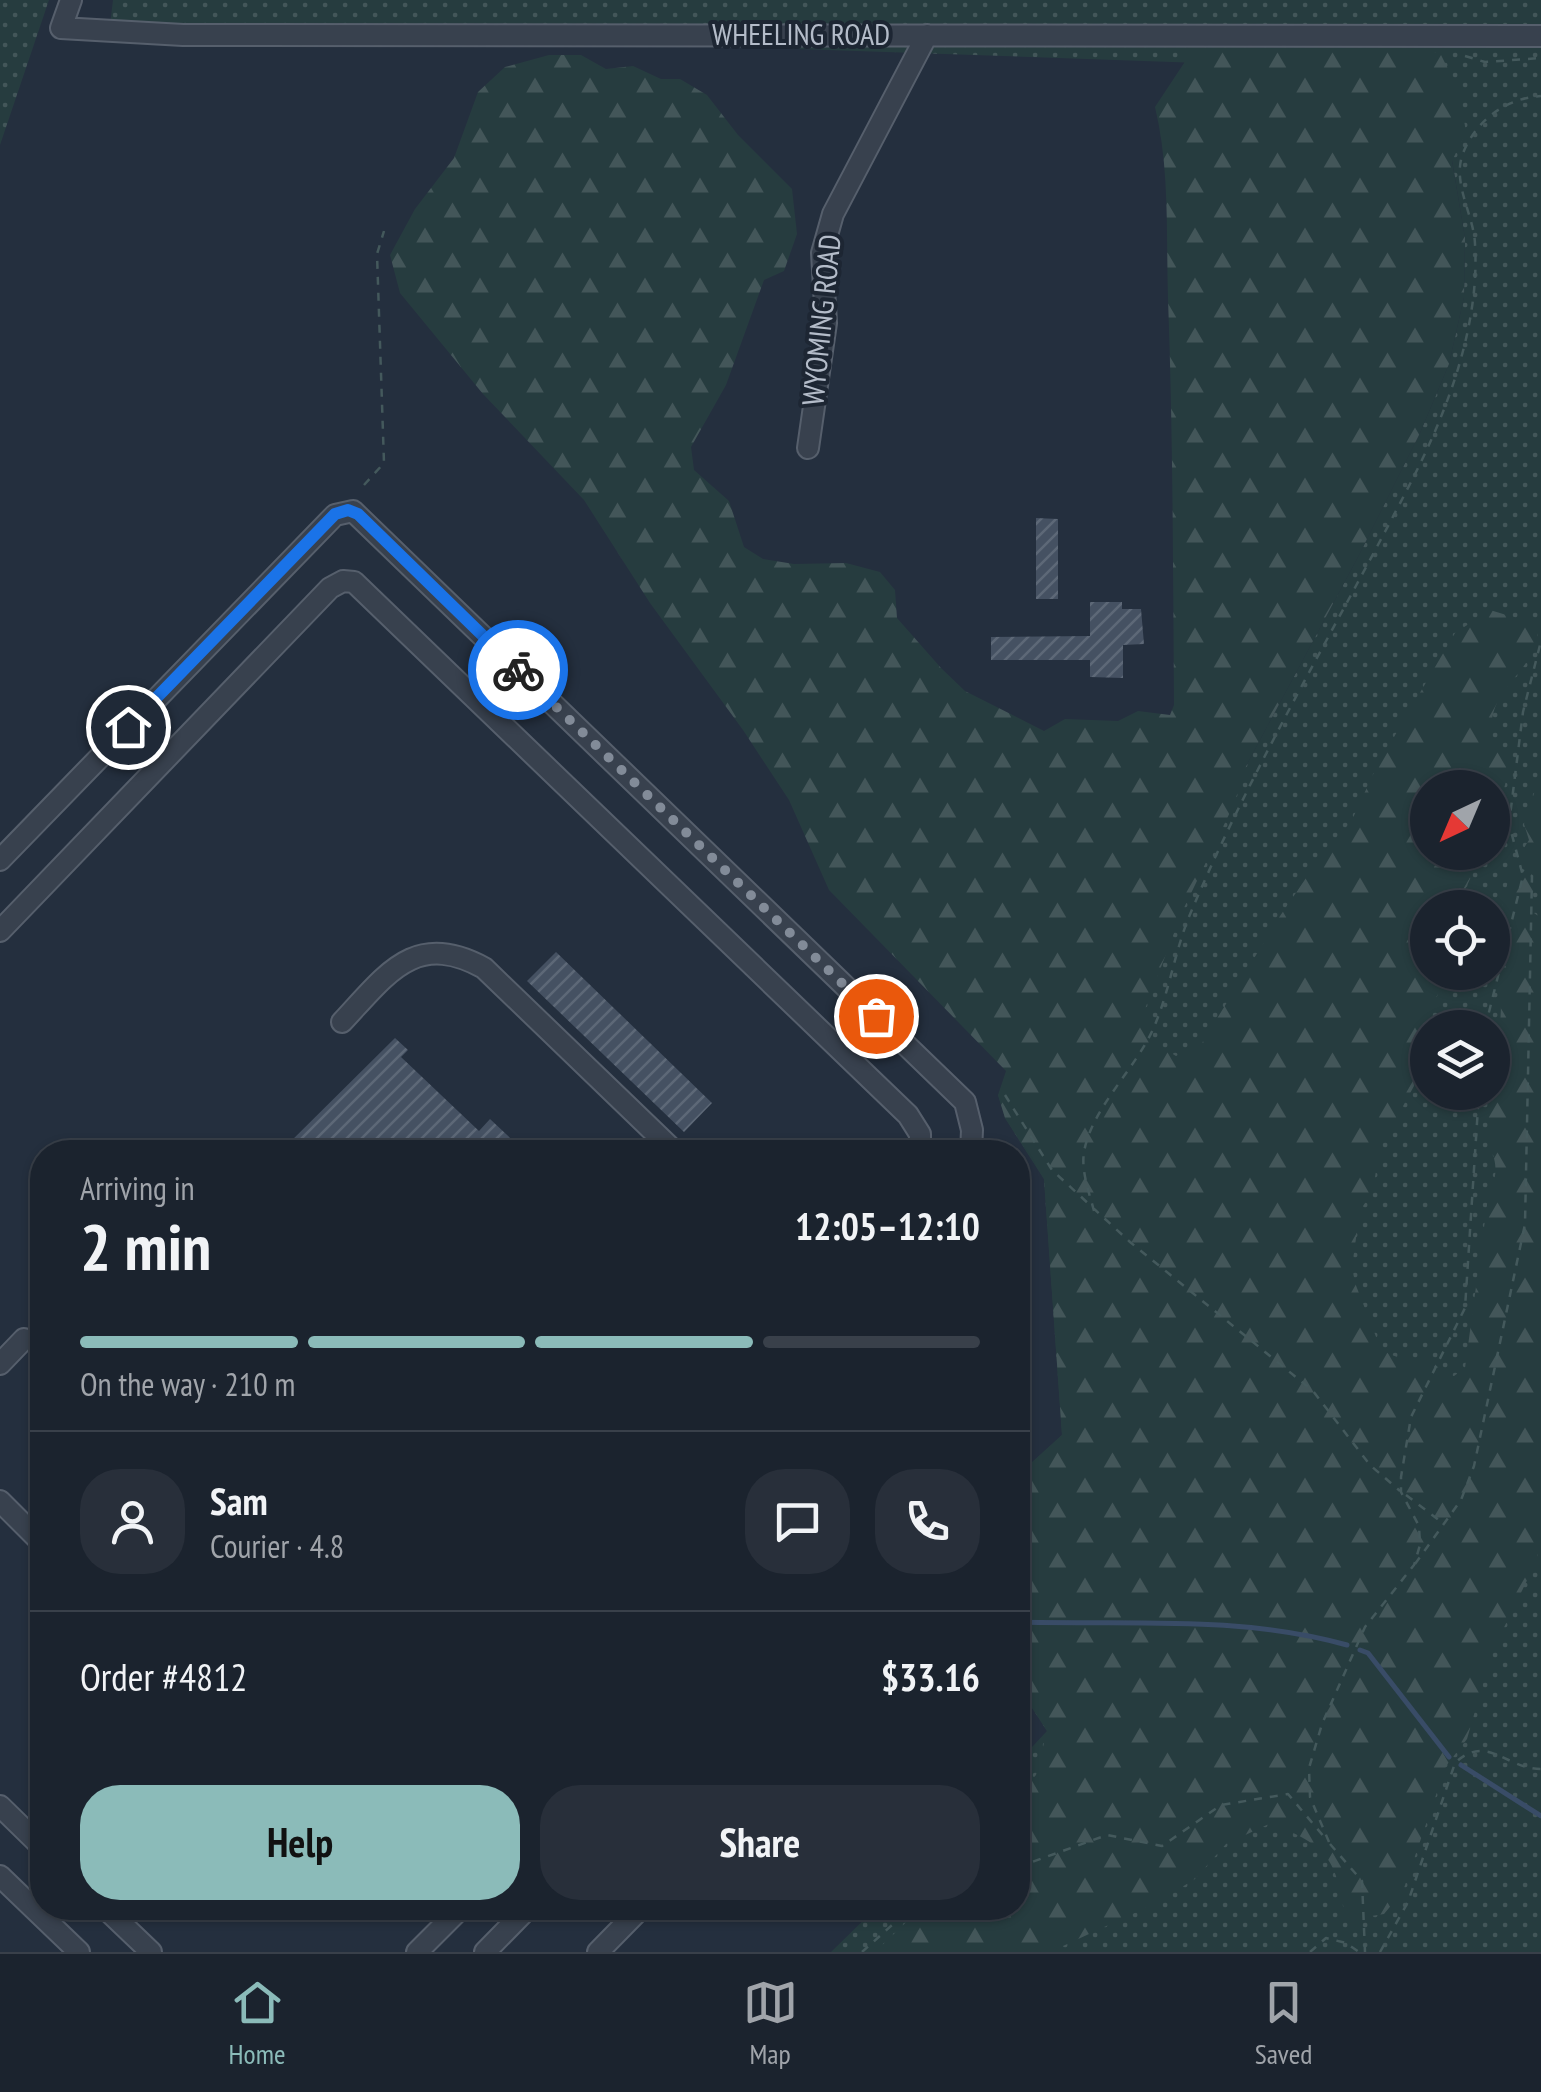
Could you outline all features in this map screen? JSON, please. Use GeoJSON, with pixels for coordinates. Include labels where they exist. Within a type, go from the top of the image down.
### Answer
{"type":"FeatureCollection","features":[{"type":"Feature","properties":{"kind":"street","name":"WHEELING ROAD"},"geometry":{"type":"LineString","coordinates":[[71,0],[61,28],[182,35],[1541,36]]}},
{"type":"Feature","properties":{"kind":"street","name":"WYOMING ROAD"},"geometry":{"type":"LineString","coordinates":[[808,448],[826,323],[822,254],[833,214],[927,34]]}},
{"type":"Feature","properties":{"kind":"street"},"geometry":{"type":"LineString","coordinates":[[0,860],[335,514],[354,511],[965,1102],[972,1140]]}},
{"type":"Feature","properties":{"kind":"street"},"geometry":{"type":"LineString","coordinates":[[0,931],[330,588],[343,581],[354,582],[908,1114],[920,1140]]}},
{"type":"Feature","properties":{"kind":"street"},"geometry":{"type":"LineString","coordinates":[[342,1022],[406,960],[424,954],[460,954],[484,968],[663,1140]]}},
{"type":"Feature","properties":{"kind":"street"},"geometry":{"type":"LineString","coordinates":[[0,1364],[24,1339]]}},
{"type":"Feature","properties":{"kind":"street"},"geometry":{"type":"LineString","coordinates":[[0,1501],[30,1531]]}},
{"type":"Feature","properties":{"kind":"street"},"geometry":{"type":"LineString","coordinates":[[0,1806],[30,1835]]}},
{"type":"Feature","properties":{"kind":"street"},"geometry":{"type":"LineString","coordinates":[[0,1876],[30,1905]]}},
{"type":"Feature","properties":{"kind":"street"},"geometry":{"type":"LineString","coordinates":[[46,1920],[79,1952]]}},
{"type":"Feature","properties":{"kind":"street"},"geometry":{"type":"LineString","coordinates":[[118,1920],[151,1952]]}},
{"type":"Feature","properties":{"kind":"street"},"geometry":{"type":"LineString","coordinates":[[418,1952],[449,1920]]}},
{"type":"Feature","properties":{"kind":"street"},"geometry":{"type":"LineString","coordinates":[[484,1952],[516,1920]]}},
{"type":"Feature","properties":{"kind":"street"},"geometry":{"type":"LineString","coordinates":[[609,1949],[632,1920]]}},
{"type":"Feature","properties":{"kind":"path"},"geometry":{"type":"LineString","coordinates":[[1463,56],[1485,62],[1541,58]]}},
{"type":"Feature","properties":{"kind":"path"},"geometry":{"type":"LineString","coordinates":[[1094,1211],[1084,1153],[1094,1125],[1154,1027],[1189,916],[1266,747],[1422,461],[1453,384],[1461,358],[1475,255],[1459,171],[1461,158],[1474,133],[1500,107],[1541,96]]}},
{"type":"Feature","properties":{"kind":"path"},"geometry":{"type":"LineString","coordinates":[[364,485],[384,463],[378,254],[384,230]]}},
{"type":"Feature","properties":{"kind":"path"},"geometry":{"type":"LineString","coordinates":[[1489,1010],[1522,870],[1509,824],[1523,712],[1541,641]]}},
{"type":"Feature","properties":{"kind":"path"},"geometry":{"type":"LineString","coordinates":[[1522,870],[1532,876],[1541,875]]}},
{"type":"Feature","properties":{"kind":"path"},"geometry":{"type":"LineString","coordinates":[[1329,1842],[1310,1796],[1314,1748],[1365,1627],[1461,1500],[1474,1466],[1526,1224],[1532,876]]}},
{"type":"Feature","properties":{"kind":"path"},"geometry":{"type":"LineString","coordinates":[[1005,1094],[1030,1140]]}},
{"type":"Feature","properties":{"kind":"path"},"geometry":{"type":"LineString","coordinates":[[1414,1565],[1420,1545],[1418,1526],[1401,1492],[1412,1417],[1465,1308],[1478,1110]]}},
{"type":"Feature","properties":{"kind":"path"},"geometry":{"type":"LineString","coordinates":[[1030,1141],[1094,1211],[1312,1390],[1370,1465],[1445,1524]]}},
{"type":"Feature","properties":{"kind":"path"},"geometry":{"type":"LineString","coordinates":[[1380,1952],[1408,1902],[1455,1762],[1467,1751],[1483,1750],[1541,1769]]}},
{"type":"Feature","properties":{"kind":"path"},"geometry":{"type":"LineString","coordinates":[[1030,1863],[1107,1835],[1162,1846],[1222,1804],[1288,1794],[1362,1881],[1366,1952]]}},
{"type":"Feature","properties":{"kind":"path"},"geometry":{"type":"LineString","coordinates":[[862,1952],[898,1920]]}},
{"type":"Feature","properties":{"kind":"path"},"geometry":{"type":"LineString","coordinates":[[1310,1952],[1326,1938],[1346,1943],[1359,1952]]}},
{"type":"Feature","properties":{"kind":"green space"},"geometry":{"type":"Polygon","coordinates":[[[0,0],[49,0],[0,145],[0,0]]]}},
{"type":"Feature","properties":{"kind":"green space"},"geometry":{"type":"Polygon","coordinates":[[[113,0],[1541,0],[1541,1952],[831,1952],[864,1920],[1030,1920],[1030,1749],[1047,1731],[1030,1705],[1030,1464],[1062,1435],[1044,1179],[1030,1157],[1030,1140],[1019,1140],[1005,1118],[998,1095],[1246,766],[1420,433],[1449,364],[1464,297],[1465,238],[1448,136],[1404,70],[110,25],[113,0]]]}},
{"type":"Feature","properties":{"kind":"green space"},"geometry":{"type":"Polygon","coordinates":[[[1372,46],[1440,53],[1459,91],[1466,132],[1452,161],[1465,238],[1464,297],[1449,364],[1420,433],[1358,557],[1246,766],[1234,804],[1182,912],[1145,1009],[1155,1043],[1176,1056],[1202,1043],[1280,916],[1328,846],[1351,822],[1377,766],[1455,633],[1490,610],[1539,625],[1532,654],[1494,711],[1491,737],[1505,749],[1514,748],[1509,770],[1410,770],[1410,870],[1474,870],[1465,890],[1410,890],[1410,990],[1440,990],[1430,1010],[1410,1010],[1410,1093],[1379,1150],[1373,1191],[1361,1209],[1352,1267],[1380,1347],[1411,1362],[1432,1361],[1444,1374],[1454,1376],[1465,1368],[1488,1198],[1495,1175],[1489,1110],[1510,1110],[1510,1010],[1500,1010],[1500,990],[1510,990],[1510,890],[1506,890],[1529,840],[1524,824],[1541,772],[1541,878],[1533,892],[1534,913],[1541,918],[1541,1536],[1536,1562],[1492,1652],[1467,1739],[1446,1766],[1403,1891],[1384,1914],[1346,1920],[1338,1882],[1326,1857],[1306,1840],[1271,1823],[1226,1844],[1195,1879],[1154,1904],[1050,1952],[875,1952],[908,1920],[1030,1920],[1030,1782],[1036,1775],[1047,1731],[1030,1705],[1030,1464],[1062,1435],[1044,1179],[1030,1157],[1030,1140],[1019,1140],[1005,1118],[998,1095],[1006,1071],[829,890],[789,800],[650,603],[584,500],[483,394],[400,293],[390,255],[415,209],[454,158],[478,92],[505,67],[549,55],[581,55],[606,69],[633,66],[661,79],[680,79],[707,95],[738,135],[792,189],[797,234],[784,271],[764,280],[726,385],[691,447],[694,470],[729,501],[744,547],[763,559],[794,564],[846,563],[880,572],[895,590],[897,618],[941,668],[965,691],[1044,731],[1065,719],[1118,721],[1138,711],[1170,715],[1174,705],[1166,202],[1155,107],[1192,51],[1372,46]]]}},
{"type":"Feature","properties":{"kind":"building"},"geometry":{"type":"Polygon","coordinates":[[[1036,518],[1058,519],[1058,599],[1036,599],[1036,518]]]}},
{"type":"Feature","properties":{"kind":"building"},"geometry":{"type":"Polygon","coordinates":[[[1090,602],[1122,602],[1122,609],[1141,609],[1144,644],[1123,645],[1123,678],[1090,677],[1090,660],[991,660],[991,637],[1090,636],[1090,602]]]}},
{"type":"Feature","properties":{"kind":"building"},"geometry":{"type":"Polygon","coordinates":[[[556,952],[712,1103],[684,1132],[527,981],[556,952]]]}},
{"type":"Feature","properties":{"kind":"building"},"geometry":{"type":"Polygon","coordinates":[[[395,1038],[408,1050],[401,1057],[479,1131],[490,1119],[512,1140],[292,1140],[395,1038]]]}},
{"type":"Feature","properties":{"kind":"waterway"},"geometry":{"type":"LineString","coordinates":[[1030,1622],[1225,1625],[1347,1645]]}},
{"type":"Feature","properties":{"kind":"waterway"},"geometry":{"type":"LineString","coordinates":[[1360,1650],[1368,1653],[1449,1757]]}},
{"type":"Feature","properties":{"kind":"waterway"},"geometry":{"type":"LineString","coordinates":[[1461,1765],[1541,1816]]}},
{"type":"Feature","properties":{"kind":"way so far"},"geometry":{"type":"LineString","coordinates":[[518,670],[876,1016]]}},
{"type":"Feature","properties":{"kind":"route"},"geometry":{"type":"LineString","coordinates":[[128,727],[335,514],[348,510],[358,514],[518,670]]}}]}
